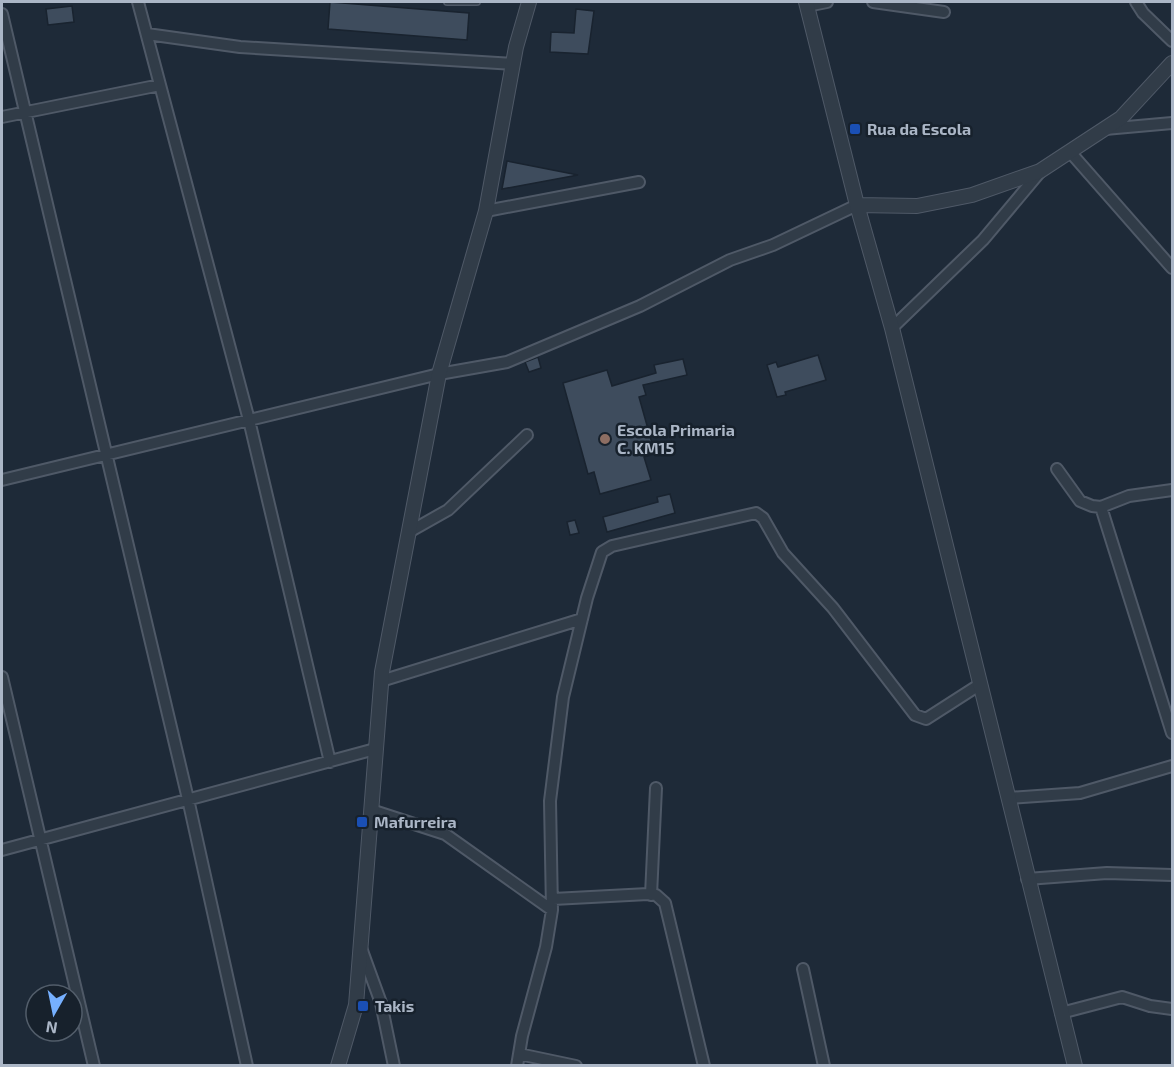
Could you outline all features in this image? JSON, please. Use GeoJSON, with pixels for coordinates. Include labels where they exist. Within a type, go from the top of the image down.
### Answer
{"type":"FeatureCollection","features":[{"type":"Feature","properties":{"kind":"street"},"geometry":{"type":"LineString","coordinates":[[138,2],[249,420],[330,762]]}},
{"type":"Feature","properties":{"kind":"street"},"geometry":{"type":"LineString","coordinates":[[338,1065],[356,1005],[381,681],[440,374],[486,211],[513,64],[529,2]]}},
{"type":"Feature","properties":{"kind":"street"},"geometry":{"type":"LineString","coordinates":[[827,2],[806,4],[857,205],[892,328],[1027,879],[1076,1065]]}},
{"type":"Feature","properties":{"kind":"street"},"geometry":{"type":"LineString","coordinates":[[873,2],[944,12]]}},
{"type":"Feature","properties":{"kind":"street"},"geometry":{"type":"LineString","coordinates":[[1136,2],[1143,13],[1173,41]]}},
{"type":"Feature","properties":{"kind":"street"},"geometry":{"type":"LineString","coordinates":[[2,14],[23,112],[188,799],[247,1065]]}},
{"type":"Feature","properties":{"kind":"street"},"geometry":{"type":"LineString","coordinates":[[147,34],[240,47],[513,64]]}},
{"type":"Feature","properties":{"kind":"street"},"geometry":{"type":"LineString","coordinates":[[2,480],[440,374],[507,362],[640,306],[730,260],[773,246],[857,205],[917,206],[972,195],[1040,171],[1071,153],[1135,105],[1173,63]]}},
{"type":"Feature","properties":{"kind":"street"},"geometry":{"type":"LineString","coordinates":[[2,117],[160,85]]}},
{"type":"Feature","properties":{"kind":"street"},"geometry":{"type":"LineString","coordinates":[[1105,129],[1173,123]]}},
{"type":"Feature","properties":{"kind":"street"},"geometry":{"type":"LineString","coordinates":[[1071,153],[1173,268]]}},
{"type":"Feature","properties":{"kind":"street"},"geometry":{"type":"LineString","coordinates":[[892,328],[983,240],[1040,171]]}},
{"type":"Feature","properties":{"kind":"street"},"geometry":{"type":"LineString","coordinates":[[486,211],[639,182]]}},
{"type":"Feature","properties":{"kind":"street"},"geometry":{"type":"LineString","coordinates":[[410,532],[448,510],[526,435]]}},
{"type":"Feature","properties":{"kind":"street"},"geometry":{"type":"LineString","coordinates":[[1057,469],[1080,501],[1101,507],[1129,496],[1173,490]]}},
{"type":"Feature","properties":{"kind":"street"},"geometry":{"type":"LineString","coordinates":[[1101,507],[1173,733]]}},
{"type":"Feature","properties":{"kind":"street"},"geometry":{"type":"LineString","coordinates":[[576,1065],[518,1060],[546,947],[552,904],[550,801],[562,697],[602,552],[612,546],[756,513],[763,518],[783,554],[833,608],[915,715],[926,719],[979,685]]}},
{"type":"Feature","properties":{"kind":"street"},"geometry":{"type":"LineString","coordinates":[[381,681],[582,619]]}},
{"type":"Feature","properties":{"kind":"street"},"geometry":{"type":"LineString","coordinates":[[2,676],[94,1065]]}},
{"type":"Feature","properties":{"kind":"street"},"geometry":{"type":"LineString","coordinates":[[2,850],[375,748]]}},
{"type":"Feature","properties":{"kind":"street"},"geometry":{"type":"LineString","coordinates":[[1008,798],[1080,793],[1173,766]]}},
{"type":"Feature","properties":{"kind":"street"},"geometry":{"type":"LineString","coordinates":[[651,895],[656,788]]}},
{"type":"Feature","properties":{"kind":"street"},"geometry":{"type":"LineString","coordinates":[[371,810],[445,834],[552,904],[651,895],[665,903],[704,1065]]}},
{"type":"Feature","properties":{"kind":"street"},"geometry":{"type":"LineString","coordinates":[[1027,879],[1107,873],[1173,875]]}},
{"type":"Feature","properties":{"kind":"street"},"geometry":{"type":"LineString","coordinates":[[361,947],[381,1003],[394,1065]]}},
{"type":"Feature","properties":{"kind":"street"},"geometry":{"type":"LineString","coordinates":[[803,969],[824,1065]]}},
{"type":"Feature","properties":{"kind":"street"},"geometry":{"type":"LineString","coordinates":[[1061,1013],[1122,997],[1150,1006],[1173,1009]]}},
{"type":"Feature","properties":{"kind":"lane"},"geometry":{"type":"LineString","coordinates":[[447,2],[477,2]]}},
{"type":"Feature","properties":{"kind":"building"},"geometry":{"type":"Polygon","coordinates":[[[330,2],[469,13],[467,40],[328,29],[330,2]]]}},
{"type":"Feature","properties":{"kind":"building"},"geometry":{"type":"Polygon","coordinates":[[[72,6],[74,22],[48,25],[46,9],[72,6]]]}},
{"type":"Feature","properties":{"kind":"building"},"geometry":{"type":"Polygon","coordinates":[[[576,9],[594,11],[588,54],[550,52],[551,32],[574,33],[576,9]]]}},
{"type":"Feature","properties":{"kind":"building"},"geometry":{"type":"Polygon","coordinates":[[[507,161],[578,175],[502,189],[507,161]]]}},
{"type":"Feature","properties":{"kind":"building"},"geometry":{"type":"Polygon","coordinates":[[[818,355],[826,380],[785,392],[786,395],[777,397],[767,365],[776,362],[778,367],[818,355]]]}},
{"type":"Feature","properties":{"kind":"building"},"geometry":{"type":"Polygon","coordinates":[[[538,357],[541,368],[529,372],[525,362],[538,357]]]}},
{"type":"Feature","properties":{"kind":"building"},"geometry":{"type":"Polygon","coordinates":[[[683,359],[687,375],[643,385],[646,395],[639,397],[655,454],[644,457],[651,480],[600,494],[594,472],[588,474],[563,383],[607,370],[612,386],[656,373],[654,365],[683,359]]]}},
{"type":"Feature","properties":{"kind":"building"},"geometry":{"type":"Polygon","coordinates":[[[670,494],[675,513],[607,532],[603,517],[658,502],[657,497],[670,494]]]}},
{"type":"Feature","properties":{"kind":"building"},"geometry":{"type":"Polygon","coordinates":[[[575,520],[579,533],[570,535],[567,522],[575,520]]]}},
{"type":"Feature","properties":{"kind":"place","name":"Rua da Escola"},"geometry":{"type":"Point","coordinates":[855,129]}},
{"type":"Feature","properties":{"kind":"place","name":"Escola Primaria C. KM15"},"geometry":{"type":"Point","coordinates":[605,439]}},
{"type":"Feature","properties":{"kind":"place","name":"Mafurreira"},"geometry":{"type":"Point","coordinates":[362,822]}},
{"type":"Feature","properties":{"kind":"place","name":"Takis"},"geometry":{"type":"Point","coordinates":[363,1006]}}]}
